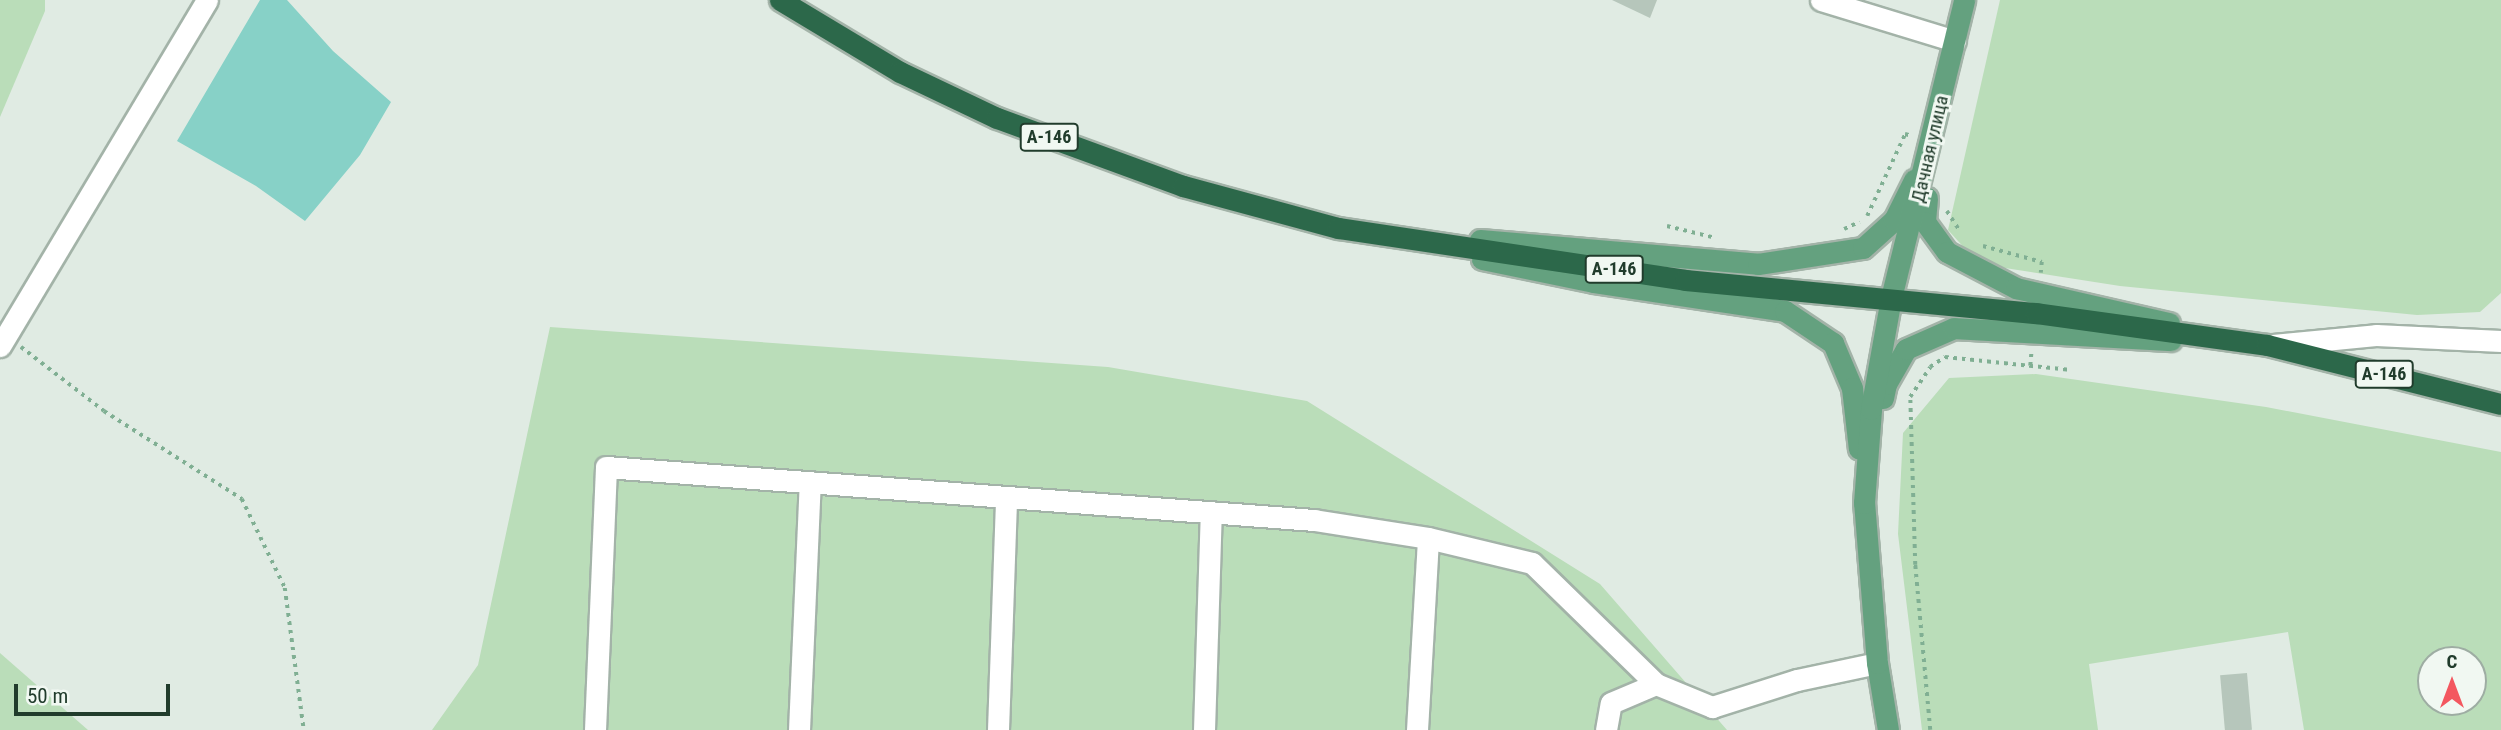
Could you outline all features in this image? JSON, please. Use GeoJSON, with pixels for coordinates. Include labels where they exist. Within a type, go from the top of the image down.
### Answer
{"type":"FeatureCollection","features":[{"type":"Feature","properties":{"kind":"highway","name":"А-146"},"geometry":{"type":"LineString","coordinates":[[780,0],[900,72],[997,118],[1182,186],[1338,228],[1685,280],[1891,298],[2267,345],[2501,404]]}},
{"type":"Feature","properties":{"kind":"main road","name":"Дачная улица"},"geometry":{"type":"LineString","coordinates":[[1864,503],[1871,409],[1891,298],[1932,144],[1964,0]]}},
{"type":"Feature","properties":{"kind":"main road"},"geometry":{"type":"LineString","coordinates":[[1338,228],[1758,264],[1863,248],[1894,220],[1932,144]]}},
{"type":"Feature","properties":{"kind":"main road"},"geometry":{"type":"LineString","coordinates":[[1932,144],[1925,222],[1947,253],[2015,288],[2267,345]]}},
{"type":"Feature","properties":{"kind":"main road"},"geometry":{"type":"LineString","coordinates":[[1338,228],[1594,282],[1785,311],[1833,343],[1852,388],[1877,663],[1888,730]]}},
{"type":"Feature","properties":{"kind":"main road"},"geometry":{"type":"LineString","coordinates":[[1864,503],[1886,383],[1906,349],[1954,328],[2267,345]]}},
{"type":"Feature","properties":{"kind":"street"},"geometry":{"type":"LineString","coordinates":[[3,340],[207,0]]}},
{"type":"Feature","properties":{"kind":"street"},"geometry":{"type":"LineString","coordinates":[[1821,0],[1955,41]]}},
{"type":"Feature","properties":{"kind":"street"},"geometry":{"type":"LineString","coordinates":[[2267,345],[2376,335],[2501,341]]}},
{"type":"Feature","properties":{"kind":"street"},"geometry":{"type":"LineString","coordinates":[[595,730],[606,467],[1314,520],[1428,538],[1532,563],[1656,684],[1713,707],[1797,680],[1877,663]]}},
{"type":"Feature","properties":{"kind":"street"},"geometry":{"type":"LineString","coordinates":[[800,730],[810,482]]}},
{"type":"Feature","properties":{"kind":"street"},"geometry":{"type":"LineString","coordinates":[[998,730],[1006,497]]}},
{"type":"Feature","properties":{"kind":"street"},"geometry":{"type":"LineString","coordinates":[[1204,730],[1212,512]]}},
{"type":"Feature","properties":{"kind":"street"},"geometry":{"type":"LineString","coordinates":[[1417,730],[1428,538]]}},
{"type":"Feature","properties":{"kind":"street"},"geometry":{"type":"LineString","coordinates":[[1606,730],[1611,703],[1656,684]]}},
{"type":"Feature","properties":{"kind":"path"},"geometry":{"type":"LineString","coordinates":[[3,340],[104,411],[242,499],[285,588],[304,730]]}},
{"type":"Feature","properties":{"kind":"path"},"geometry":{"type":"LineString","coordinates":[[1930,730],[1915,565],[1910,397],[1930,367],[1945,357],[2071,370]]}},
{"type":"Feature","properties":{"kind":"green space"},"geometry":{"type":"Polygon","coordinates":[[[0,0],[45,0],[45,11],[0,117],[0,0]]]}},
{"type":"Feature","properties":{"kind":"green space"},"geometry":{"type":"Polygon","coordinates":[[[2000,0],[2501,0],[2501,293],[2480,312],[2417,315],[2120,286],[1979,264],[1948,230],[2000,0]]]}},
{"type":"Feature","properties":{"kind":"green space"},"geometry":{"type":"Polygon","coordinates":[[[550,327],[1108,367],[1307,401],[1600,584],[1727,730],[432,730],[478,665],[550,327]]]}},
{"type":"Feature","properties":{"kind":"green space"},"geometry":{"type":"Polygon","coordinates":[[[2036,374],[2266,407],[2501,452],[2501,730],[2304,730],[2288,632],[2089,664],[2098,730],[1922,730],[1898,534],[1903,433],[1949,378],[2036,374]]]}},
{"type":"Feature","properties":{"kind":"green space"},"geometry":{"type":"Polygon","coordinates":[[[0,653],[88,730],[0,730],[0,653]]]}},
{"type":"Feature","properties":{"kind":"water"},"geometry":{"type":"Polygon","coordinates":[[[260,0],[287,0],[333,51],[391,102],[360,155],[305,221],[256,186],[177,141],[260,0]]]}},
{"type":"Feature","properties":{"kind":"building"},"geometry":{"type":"Polygon","coordinates":[[[1612,0],[1657,0],[1650,18],[1612,0]]]}},
{"type":"Feature","properties":{"kind":"building"},"geometry":{"type":"Polygon","coordinates":[[[2247,673],[2252,730],[2225,730],[2220,675],[2247,673]]]}}]}
